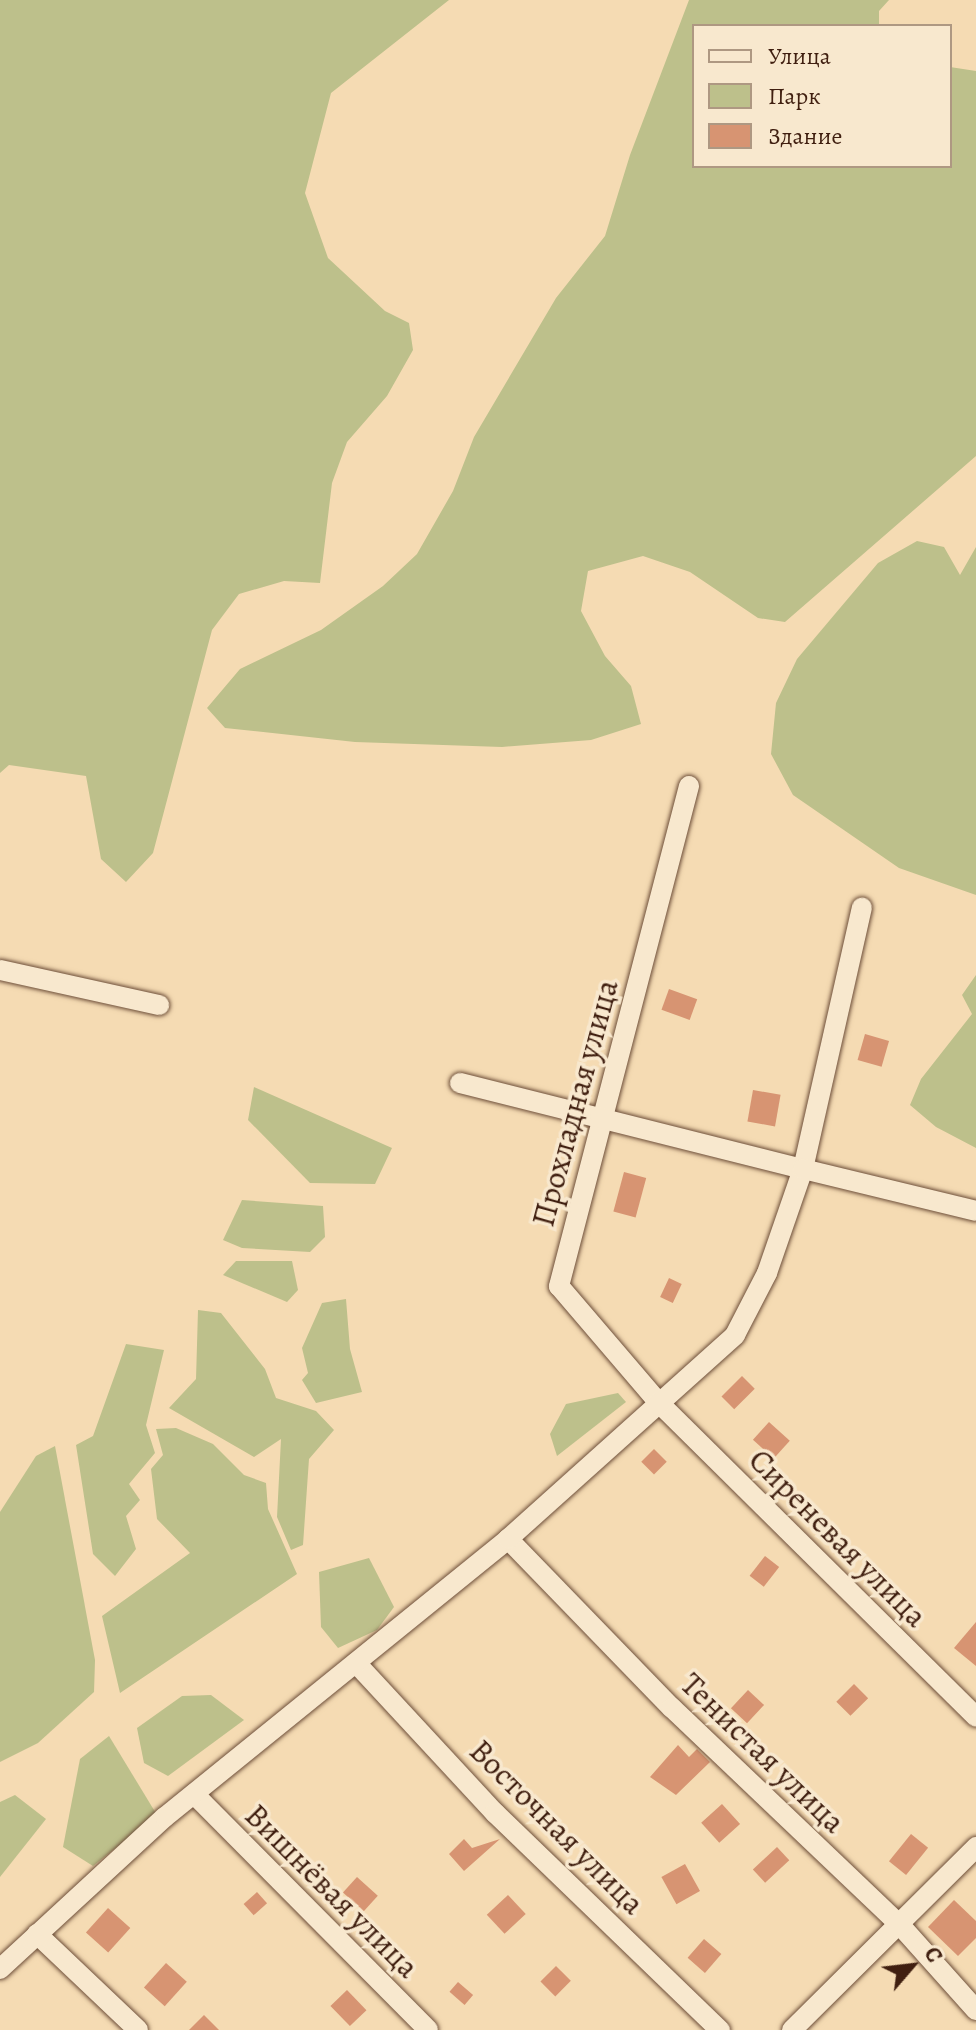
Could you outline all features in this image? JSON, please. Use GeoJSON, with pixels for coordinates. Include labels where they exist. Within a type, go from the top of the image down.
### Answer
{"type":"FeatureCollection","features":[{"type":"Feature","properties":{"kind":"street","name":"Прохладная улица"},"geometry":{"type":"LineString","coordinates":[[659,1403],[559,1286],[689,786]]}},
{"type":"Feature","properties":{"kind":"street"},"geometry":{"type":"LineString","coordinates":[[0,1969],[194,1794],[508,1539],[735,1335],[767,1273],[803,1169],[862,908]]}},
{"type":"Feature","properties":{"kind":"street"},"geometry":{"type":"LineString","coordinates":[[0,970],[159,1005]]}},
{"type":"Feature","properties":{"kind":"street"},"geometry":{"type":"LineString","coordinates":[[460,1083],[976,1211]]}},
{"type":"Feature","properties":{"kind":"street","name":"Сиреневая улица"},"geometry":{"type":"LineString","coordinates":[[659,1403],[976,1717]]}},
{"type":"Feature","properties":{"kind":"street","name":"Тенистая улица"},"geometry":{"type":"LineString","coordinates":[[508,1539],[672,1708],[900,1925],[976,2010]]}},
{"type":"Feature","properties":{"kind":"street","name":"Восточная улица"},"geometry":{"type":"LineString","coordinates":[[356,1663],[495,1813],[720,2030]]}},
{"type":"Feature","properties":{"kind":"street","name":"Вишнёвая улица"},"geometry":{"type":"LineString","coordinates":[[194,1794],[428,2030]]}},
{"type":"Feature","properties":{"kind":"street"},"geometry":{"type":"LineString","coordinates":[[792,2030],[976,1847]]}},
{"type":"Feature","properties":{"kind":"street"},"geometry":{"type":"LineString","coordinates":[[37,1934],[138,2030]]}},
{"type":"Feature","properties":{"kind":"green space"},"geometry":{"type":"Polygon","coordinates":[[[0,0],[449,0],[331,93],[305,193],[328,258],[385,311],[409,323],[413,350],[387,396],[347,442],[332,483],[320,583],[284,581],[239,594],[212,630],[153,853],[126,882],[101,859],[86,776],[9,765],[0,773],[0,0]]]}},
{"type":"Feature","properties":{"kind":"green space"},"geometry":{"type":"Polygon","coordinates":[[[689,0],[889,0],[879,11],[879,24],[692,24],[692,168],[952,168],[952,67],[976,71],[976,456],[785,622],[758,618],[690,572],[643,556],[588,571],[581,611],[605,656],[631,686],[641,724],[591,740],[502,747],[355,742],[225,728],[207,708],[240,669],[321,630],[383,586],[417,554],[453,491],[474,437],[556,298],[605,236],[630,155],[689,0]]]}},
{"type":"Feature","properties":{"kind":"green space"},"geometry":{"type":"Polygon","coordinates":[[[917,541],[944,547],[960,575],[976,547],[976,895],[899,868],[793,795],[771,754],[776,703],[797,659],[878,563],[917,541]]]}},
{"type":"Feature","properties":{"kind":"green space"},"geometry":{"type":"Polygon","coordinates":[[[976,975],[976,1148],[936,1127],[910,1105],[921,1079],[972,1014],[962,995],[976,975]]]}},
{"type":"Feature","properties":{"kind":"green space"},"geometry":{"type":"Polygon","coordinates":[[[254,1087],[392,1148],[375,1184],[310,1183],[248,1120],[254,1087]]]}},
{"type":"Feature","properties":{"kind":"green space"},"geometry":{"type":"Polygon","coordinates":[[[242,1200],[323,1206],[325,1237],[310,1252],[242,1248],[223,1240],[242,1200]]]}},
{"type":"Feature","properties":{"kind":"green space"},"geometry":{"type":"Polygon","coordinates":[[[236,1261],[292,1261],[298,1290],[287,1302],[223,1275],[236,1261]]]}},
{"type":"Feature","properties":{"kind":"green space"},"geometry":{"type":"Polygon","coordinates":[[[346,1299],[350,1349],[362,1392],[316,1403],[302,1380],[308,1373],[302,1348],[322,1303],[346,1299]]]}},
{"type":"Feature","properties":{"kind":"green space"},"geometry":{"type":"Polygon","coordinates":[[[198,1310],[221,1313],[265,1369],[276,1398],[316,1411],[334,1430],[309,1459],[303,1545],[291,1550],[277,1517],[281,1439],[254,1457],[169,1408],[196,1379],[198,1310]]]}},
{"type":"Feature","properties":{"kind":"green space"},"geometry":{"type":"Polygon","coordinates":[[[126,1344],[164,1350],[146,1425],[155,1453],[129,1484],[140,1500],[126,1516],[136,1549],[115,1576],[93,1554],[76,1445],[93,1436],[126,1344]]]}},
{"type":"Feature","properties":{"kind":"green space"},"geometry":{"type":"Polygon","coordinates":[[[618,1393],[626,1402],[557,1456],[550,1434],[566,1404],[618,1393]]]}},
{"type":"Feature","properties":{"kind":"green space"},"geometry":{"type":"Polygon","coordinates":[[[176,1428],[213,1444],[244,1475],[266,1483],[268,1509],[297,1574],[120,1693],[102,1616],[190,1553],[157,1519],[151,1469],[163,1455],[156,1429],[176,1428]]]}},
{"type":"Feature","properties":{"kind":"green space"},"geometry":{"type":"Polygon","coordinates":[[[55,1446],[95,1660],[94,1692],[38,1743],[0,1762],[0,1512],[36,1456],[55,1446]]]}},
{"type":"Feature","properties":{"kind":"green space"},"geometry":{"type":"Polygon","coordinates":[[[369,1558],[394,1607],[377,1630],[338,1648],[321,1627],[319,1572],[369,1558]]]}},
{"type":"Feature","properties":{"kind":"green space"},"geometry":{"type":"Polygon","coordinates":[[[211,1695],[244,1720],[168,1776],[144,1763],[137,1728],[182,1696],[211,1695]]]}},
{"type":"Feature","properties":{"kind":"green space"},"geometry":{"type":"Polygon","coordinates":[[[109,1736],[157,1815],[93,1866],[63,1847],[80,1759],[109,1736]]]}},
{"type":"Feature","properties":{"kind":"green space"},"geometry":{"type":"Polygon","coordinates":[[[15,1795],[46,1819],[0,1877],[0,1802],[15,1795]]]}},
{"type":"Feature","properties":{"kind":"building"},"geometry":{"type":"Polygon","coordinates":[[[669,989],[697,999],[690,1020],[661,1010],[669,989]]]}},
{"type":"Feature","properties":{"kind":"building"},"geometry":{"type":"Polygon","coordinates":[[[865,1034],[889,1041],[882,1067],[858,1060],[865,1034]]]}},
{"type":"Feature","properties":{"kind":"building"},"geometry":{"type":"Polygon","coordinates":[[[753,1090],[781,1095],[775,1126],[747,1122],[753,1090]]]}},
{"type":"Feature","properties":{"kind":"building"},"geometry":{"type":"Polygon","coordinates":[[[624,1172],[646,1178],[636,1218],[613,1212],[624,1172]]]}},
{"type":"Feature","properties":{"kind":"building"},"geometry":{"type":"Polygon","coordinates":[[[669,1278],[682,1284],[673,1303],[660,1297],[669,1278]]]}},
{"type":"Feature","properties":{"kind":"building"},"geometry":{"type":"Polygon","coordinates":[[[742,1376],[755,1389],[734,1409],[721,1397],[742,1376]]]}},
{"type":"Feature","properties":{"kind":"building"},"geometry":{"type":"Polygon","coordinates":[[[769,1422],[790,1441],[774,1459],[753,1440],[769,1422]]]}},
{"type":"Feature","properties":{"kind":"building"},"geometry":{"type":"Polygon","coordinates":[[[654,1449],[667,1462],[654,1474],[641,1462],[654,1449]]]}},
{"type":"Feature","properties":{"kind":"building"},"geometry":{"type":"Polygon","coordinates":[[[765,1556],[779,1567],[764,1587],[750,1576],[765,1556]]]}},
{"type":"Feature","properties":{"kind":"building"},"geometry":{"type":"Polygon","coordinates":[[[976,1622],[976,1666],[954,1648],[976,1622]]]}},
{"type":"Feature","properties":{"kind":"building"},"geometry":{"type":"Polygon","coordinates":[[[854,1684],[868,1698],[850,1716],[836,1702],[854,1684]]]}},
{"type":"Feature","properties":{"kind":"building"},"geometry":{"type":"Polygon","coordinates":[[[748,1690],[764,1705],[747,1723],[731,1708],[748,1690]]]}},
{"type":"Feature","properties":{"kind":"building"},"geometry":{"type":"Polygon","coordinates":[[[678,1745],[689,1757],[697,1749],[710,1762],[676,1795],[650,1777],[678,1745]]]}},
{"type":"Feature","properties":{"kind":"building"},"geometry":{"type":"Polygon","coordinates":[[[722,1804],[740,1824],[719,1843],[701,1823],[722,1804]]]}},
{"type":"Feature","properties":{"kind":"building"},"geometry":{"type":"Polygon","coordinates":[[[911,1834],[928,1848],[906,1875],[889,1861],[911,1834]]]}},
{"type":"Feature","properties":{"kind":"building"},"geometry":{"type":"Polygon","coordinates":[[[464,1839],[472,1848],[500,1839],[464,1871],[449,1854],[464,1839]]]}},
{"type":"Feature","properties":{"kind":"building"},"geometry":{"type":"Polygon","coordinates":[[[777,1847],[789,1860],[765,1883],[753,1870],[777,1847]]]}},
{"type":"Feature","properties":{"kind":"building"},"geometry":{"type":"Polygon","coordinates":[[[685,1864],[700,1891],[676,1904],[661,1877],[685,1864]]]}},
{"type":"Feature","properties":{"kind":"building"},"geometry":{"type":"Polygon","coordinates":[[[357,1877],[378,1896],[364,1911],[343,1893],[357,1877]]]}},
{"type":"Feature","properties":{"kind":"building"},"geometry":{"type":"Polygon","coordinates":[[[257,1892],[267,1903],[254,1915],[244,1904],[257,1892]]]}},
{"type":"Feature","properties":{"kind":"building"},"geometry":{"type":"Polygon","coordinates":[[[508,1895],[526,1914],[505,1934],[487,1915],[508,1895]]]}},
{"type":"Feature","properties":{"kind":"building"},"geometry":{"type":"Polygon","coordinates":[[[954,1900],[976,1921],[976,1938],[958,1956],[928,1927],[954,1900]]]}},
{"type":"Feature","properties":{"kind":"building"},"geometry":{"type":"Polygon","coordinates":[[[108,1908],[130,1928],[108,1953],[86,1933],[108,1908]]]}},
{"type":"Feature","properties":{"kind":"building"},"geometry":{"type":"Polygon","coordinates":[[[704,1939],[721,1954],[705,1973],[688,1958],[704,1939]]]}},
{"type":"Feature","properties":{"kind":"building"},"geometry":{"type":"Polygon","coordinates":[[[166,1963],[187,1982],[165,2006],[144,1988],[166,1963]]]}},
{"type":"Feature","properties":{"kind":"building"},"geometry":{"type":"Polygon","coordinates":[[[556,1966],[571,1981],[555,1996],[540,1982],[556,1966]]]}},
{"type":"Feature","properties":{"kind":"building"},"geometry":{"type":"Polygon","coordinates":[[[458,1982],[473,1995],[465,2005],[449,1992],[458,1982]]]}},
{"type":"Feature","properties":{"kind":"building"},"geometry":{"type":"Polygon","coordinates":[[[347,1990],[366,2010],[350,2026],[330,2006],[347,1990]]]}},
{"type":"Feature","properties":{"kind":"building"},"geometry":{"type":"Polygon","coordinates":[[[204,2015],[219,2030],[189,2030],[204,2015]]]}}]}
